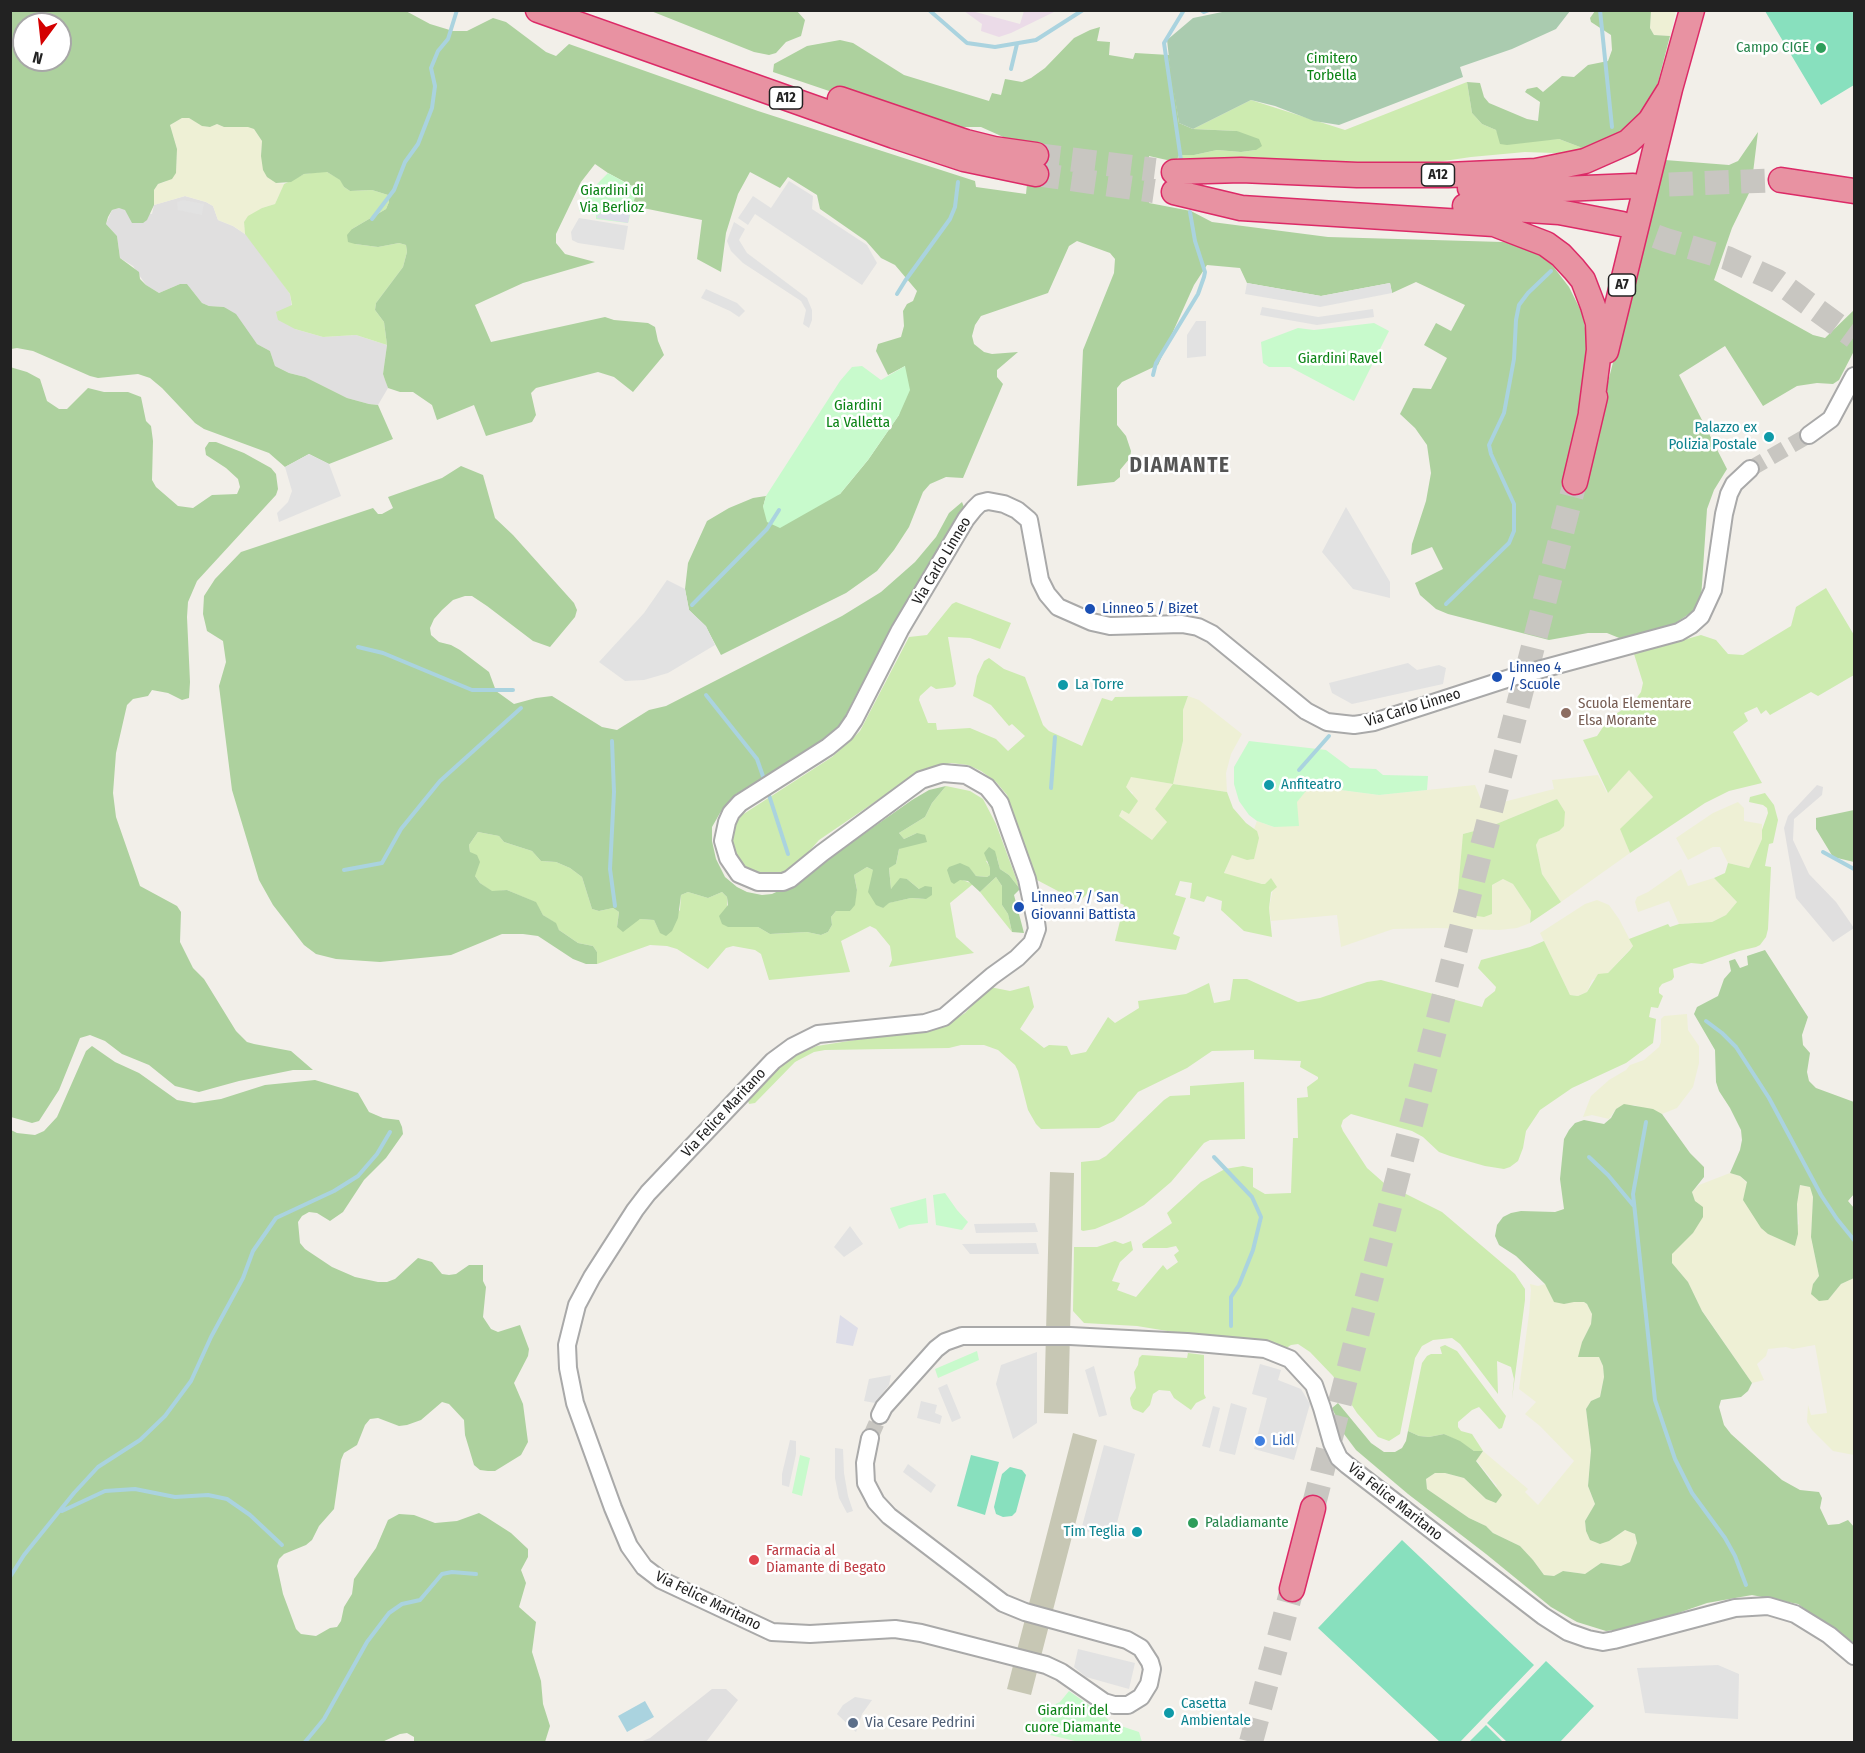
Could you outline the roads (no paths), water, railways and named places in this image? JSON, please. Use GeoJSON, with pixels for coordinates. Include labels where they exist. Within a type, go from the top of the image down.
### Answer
{"type":"FeatureCollection","features":[{"type":"Feature","properties":{"kind":"highway","name":"A12"},"geometry":{"type":"LineString","coordinates":[[538,10],[964,159],[1036,164],[895,119],[587,10]]}},
{"type":"Feature","properties":{"kind":"highway","name":"A7"},"geometry":{"type":"LineString","coordinates":[[1575,482],[1670,89],[1692,10]]}},
{"type":"Feature","properties":{"kind":"highway","name":"A12"},"geometry":{"type":"LineString","coordinates":[[1164,181],[1241,170],[1357,175],[1448,175],[1536,171],[1585,161],[1628,142],[1650,121],[1670,89]]}},
{"type":"Feature","properties":{"kind":"highway"},"geometry":{"type":"LineString","coordinates":[[1781,180],[1854,191]]}},
{"type":"Feature","properties":{"kind":"highway","name":"A12"},"geometry":{"type":"LineString","coordinates":[[1164,181],[1354,187],[1538,189],[1633,186]]}},
{"type":"Feature","properties":{"kind":"highway","name":"A12"},"geometry":{"type":"LineString","coordinates":[[1164,181],[1525,208],[1623,224]]}},
{"type":"Feature","properties":{"kind":"highway"},"geometry":{"type":"LineString","coordinates":[[1164,181],[1241,208],[1494,224],[1546,244],[1562,255],[1583,280],[1598,323],[1599,343],[1592,412]]}},
{"type":"Feature","properties":{"kind":"highway"},"geometry":{"type":"LineString","coordinates":[[1292,1589],[1313,1508]]}},
{"type":"Feature","properties":{"kind":"street"},"geometry":{"type":"LineString","coordinates":[[1809,435],[1827,423],[1834,414],[1854,376]]}},
{"type":"Feature","properties":{"kind":"street","name":"Via Carlo Linneo"},"geometry":{"type":"LineString","coordinates":[[1032,943],[1037,929],[1029,890],[1000,803],[987,787],[966,775],[943,773],[921,780],[783,882],[758,882],[740,874],[728,858],[723,841],[731,813],[740,803],[828,747],[845,733],[854,720],[900,630],[966,519],[980,503],[988,501],[1004,504],[1017,510],[1029,520],[1040,580],[1047,594],[1058,607],[1092,622],[1110,626],[1182,624],[1198,627],[1212,634],[1306,711],[1327,722],[1354,725],[1374,722],[1516,676],[1679,632],[1690,626],[1701,616],[1713,590],[1729,494],[1734,484],[1750,469]]}},
{"type":"Feature","properties":{"kind":"street","name":"Via Felice Maritano"},"geometry":{"type":"LineString","coordinates":[[870,1438],[865,1463],[866,1483],[876,1502],[889,1516],[1003,1603],[1025,1612],[1135,1643],[1146,1654],[1152,1669],[1149,1684],[1141,1697],[1128,1704],[1114,1705],[1104,1702],[1061,1672],[1046,1665],[921,1633],[895,1629],[810,1634],[772,1632],[661,1580],[645,1568],[629,1546],[575,1403],[568,1368],[567,1345],[577,1305],[635,1210],[648,1193],[773,1061],[792,1047],[818,1034],[925,1023],[944,1017],[1017,958],[1032,943]]}},
{"type":"Feature","properties":{"kind":"street","name":"Via Felice Maritano"},"geometry":{"type":"LineString","coordinates":[[880,1415],[884,1407],[936,1349],[945,1342],[962,1336],[1070,1336],[1188,1342],[1265,1349],[1290,1359],[1314,1386],[1332,1443],[1339,1458],[1347,1466],[1543,1616],[1568,1632],[1603,1642],[1735,1608],[1768,1606],[1795,1614],[1809,1622],[1854,1656]]}},
{"type":"Feature","properties":{"kind":"water"},"geometry":{"type":"Polygon","coordinates":[[[645,1701],[654,1717],[627,1732],[618,1716],[645,1701]]]}},
{"type":"Feature","properties":{"kind":"waterway"},"geometry":{"type":"LineString","coordinates":[[372,219],[394,190],[405,162],[418,144],[432,108],[435,86],[431,68],[438,51],[448,39],[457,10]]}},
{"type":"Feature","properties":{"kind":"waterway"},"geometry":{"type":"LineString","coordinates":[[929,10],[967,43],[995,47],[1036,40],[1083,10]]}},
{"type":"Feature","properties":{"kind":"waterway"},"geometry":{"type":"LineString","coordinates":[[1181,160],[1164,43],[1184,10]]}},
{"type":"Feature","properties":{"kind":"waterway"},"geometry":{"type":"LineString","coordinates":[[1201,10],[1204,12],[1209,10]]}},
{"type":"Feature","properties":{"kind":"waterway"},"geometry":{"type":"LineString","coordinates":[[1600,10],[1612,127]]}},
{"type":"Feature","properties":{"kind":"waterway"},"geometry":{"type":"LineString","coordinates":[[1011,69],[1017,44]]}},
{"type":"Feature","properties":{"kind":"waterway"},"geometry":{"type":"LineString","coordinates":[[897,294],[950,219],[955,207],[958,182]]}},
{"type":"Feature","properties":{"kind":"waterway"},"geometry":{"type":"LineString","coordinates":[[1153,375],[1156,363],[1198,294],[1204,277],[1205,272],[1195,241],[1190,212]]}},
{"type":"Feature","properties":{"kind":"waterway"},"geometry":{"type":"LineString","coordinates":[[1446,604],[1509,543],[1514,531],[1514,504],[1489,445],[1504,413],[1514,359],[1519,305],[1551,271]]}},
{"type":"Feature","properties":{"kind":"waterway"},"geometry":{"type":"LineString","coordinates":[[692,605],[767,529],[779,510]]}},
{"type":"Feature","properties":{"kind":"waterway"},"geometry":{"type":"LineString","coordinates":[[358,647],[383,653],[472,690],[513,690]]}},
{"type":"Feature","properties":{"kind":"waterway"},"geometry":{"type":"LineString","coordinates":[[706,695],[757,759],[765,782]]}},
{"type":"Feature","properties":{"kind":"waterway"},"geometry":{"type":"LineString","coordinates":[[344,870],[382,863],[401,829],[440,781],[521,708]]}},
{"type":"Feature","properties":{"kind":"waterway"},"geometry":{"type":"LineString","coordinates":[[1299,770],[1329,736]]}},
{"type":"Feature","properties":{"kind":"waterway"},"geometry":{"type":"LineString","coordinates":[[1051,788],[1055,737]]}},
{"type":"Feature","properties":{"kind":"waterway"},"geometry":{"type":"LineString","coordinates":[[612,741],[614,792],[610,869],[615,906]]}},
{"type":"Feature","properties":{"kind":"waterway"},"geometry":{"type":"LineString","coordinates":[[768,792],[788,854]]}},
{"type":"Feature","properties":{"kind":"waterway"},"geometry":{"type":"LineString","coordinates":[[1823,852],[1854,869]]}},
{"type":"Feature","properties":{"kind":"waterway"},"geometry":{"type":"LineString","coordinates":[[1706,1021],[1736,1047],[1769,1098],[1821,1195],[1854,1240]]}},
{"type":"Feature","properties":{"kind":"waterway"},"geometry":{"type":"LineString","coordinates":[[1646,1122],[1633,1194],[1655,1400],[1675,1459],[1692,1493],[1725,1538],[1746,1585]]}},
{"type":"Feature","properties":{"kind":"waterway"},"geometry":{"type":"LineString","coordinates":[[10,1577],[24,1555],[98,1467],[140,1440],[165,1416],[191,1381],[211,1337],[243,1278],[253,1251],[276,1218],[334,1191],[358,1176],[377,1154],[390,1132]]}},
{"type":"Feature","properties":{"kind":"waterway"},"geometry":{"type":"LineString","coordinates":[[1214,1157],[1252,1197],[1261,1217],[1253,1250],[1239,1285],[1231,1297],[1231,1326]]}},
{"type":"Feature","properties":{"kind":"waterway"},"geometry":{"type":"LineString","coordinates":[[1589,1157],[1608,1175],[1633,1205]]}},
{"type":"Feature","properties":{"kind":"waterway"},"geometry":{"type":"LineString","coordinates":[[62,1511],[105,1491],[135,1489],[175,1497],[208,1495],[227,1499],[250,1515],[282,1545]]}},
{"type":"Feature","properties":{"kind":"waterway"},"geometry":{"type":"LineString","coordinates":[[305,1742],[324,1719],[367,1642],[389,1613],[402,1604],[420,1600],[442,1574],[452,1572],[476,1574]]}},
{"type":"Feature","properties":{"kind":"tunnel"},"geometry":{"type":"LineString","coordinates":[[1036,155],[1155,170]]}},
{"type":"Feature","properties":{"kind":"tunnel"},"geometry":{"type":"LineString","coordinates":[[1036,174],[1154,191]]}},
{"type":"Feature","properties":{"kind":"tunnel"},"geometry":{"type":"LineString","coordinates":[[1633,186],[1781,180]]}},
{"type":"Feature","properties":{"kind":"tunnel"},"geometry":{"type":"LineString","coordinates":[[1622,224],[1727,258],[1777,281],[1854,337]]}},
{"type":"Feature","properties":{"kind":"tunnel"},"geometry":{"type":"LineString","coordinates":[[1750,469],[1809,435]]}},
{"type":"Feature","properties":{"kind":"tunnel"},"geometry":{"type":"LineString","coordinates":[[1313,1508],[1575,482]]}},
{"type":"Feature","properties":{"kind":"tunnel"},"geometry":{"type":"LineString","coordinates":[[870,1438],[880,1415]]}},
{"type":"Feature","properties":{"kind":"tunnel"},"geometry":{"type":"LineString","coordinates":[[1251,1742],[1292,1589]]}},
{"type":"Feature","properties":{"kind":"place","name":"Campo CIGE"},"geometry":{"type":"Point","coordinates":[1821,48]}},
{"type":"Feature","properties":{"kind":"place","name":"Palazzo ex Polizia Postale"},"geometry":{"type":"Point","coordinates":[1769,437]}},
{"type":"Feature","properties":{"kind":"place","name":"Linneo 5 / Bizet"},"geometry":{"type":"Point","coordinates":[1090,609]}},
{"type":"Feature","properties":{"kind":"place","name":"Linneo 4 / Scuole"},"geometry":{"type":"Point","coordinates":[1497,677]}},
{"type":"Feature","properties":{"kind":"place","name":"La Torre"},"geometry":{"type":"Point","coordinates":[1063,685]}},
{"type":"Feature","properties":{"kind":"place","name":"Scuola Elementare Elsa Morante"},"geometry":{"type":"Point","coordinates":[1566,713]}},
{"type":"Feature","properties":{"kind":"place","name":"Anfiteatro"},"geometry":{"type":"Point","coordinates":[1269,785]}},
{"type":"Feature","properties":{"kind":"place","name":"Linneo 7 / San Giovanni Battista"},"geometry":{"type":"Point","coordinates":[1019,907]}},
{"type":"Feature","properties":{"kind":"place","name":"Lidl"},"geometry":{"type":"Point","coordinates":[1260,1441]}},
{"type":"Feature","properties":{"kind":"place","name":"Paladiamante"},"geometry":{"type":"Point","coordinates":[1193,1523]}},
{"type":"Feature","properties":{"kind":"place","name":"Tim Teglia"},"geometry":{"type":"Point","coordinates":[1137,1532]}},
{"type":"Feature","properties":{"kind":"place","name":"Farmacia al Diamante di Begato"},"geometry":{"type":"Point","coordinates":[754,1560]}},
{"type":"Feature","properties":{"kind":"place","name":"Casetta Ambientale"},"geometry":{"type":"Point","coordinates":[1169,1713]}},
{"type":"Feature","properties":{"kind":"place","name":"Via Cesare Pedrini"},"geometry":{"type":"Point","coordinates":[853,1723]}},
{"type":"Feature","properties":{"kind":"district","name":"DIAMANTE"},"geometry":{"type":"Point","coordinates":[1180,466]}},
{"type":"Feature","properties":{"kind":"park label","name":"Cimitero Torbella"},"geometry":{"type":"Point","coordinates":[1332,68]}},
{"type":"Feature","properties":{"kind":"park label","name":"Giardini di Via Berlioz"},"geometry":{"type":"Point","coordinates":[612,200]}},
{"type":"Feature","properties":{"kind":"park label","name":"Giardini Ravel"},"geometry":{"type":"Point","coordinates":[1340,359]}},
{"type":"Feature","properties":{"kind":"park label","name":"Giardini La Valletta"},"geometry":{"type":"Point","coordinates":[858,414]}},
{"type":"Feature","properties":{"kind":"park label","name":"Giardini del cuore Diamante"},"geometry":{"type":"Point","coordinates":[1073,1720]}}]}
